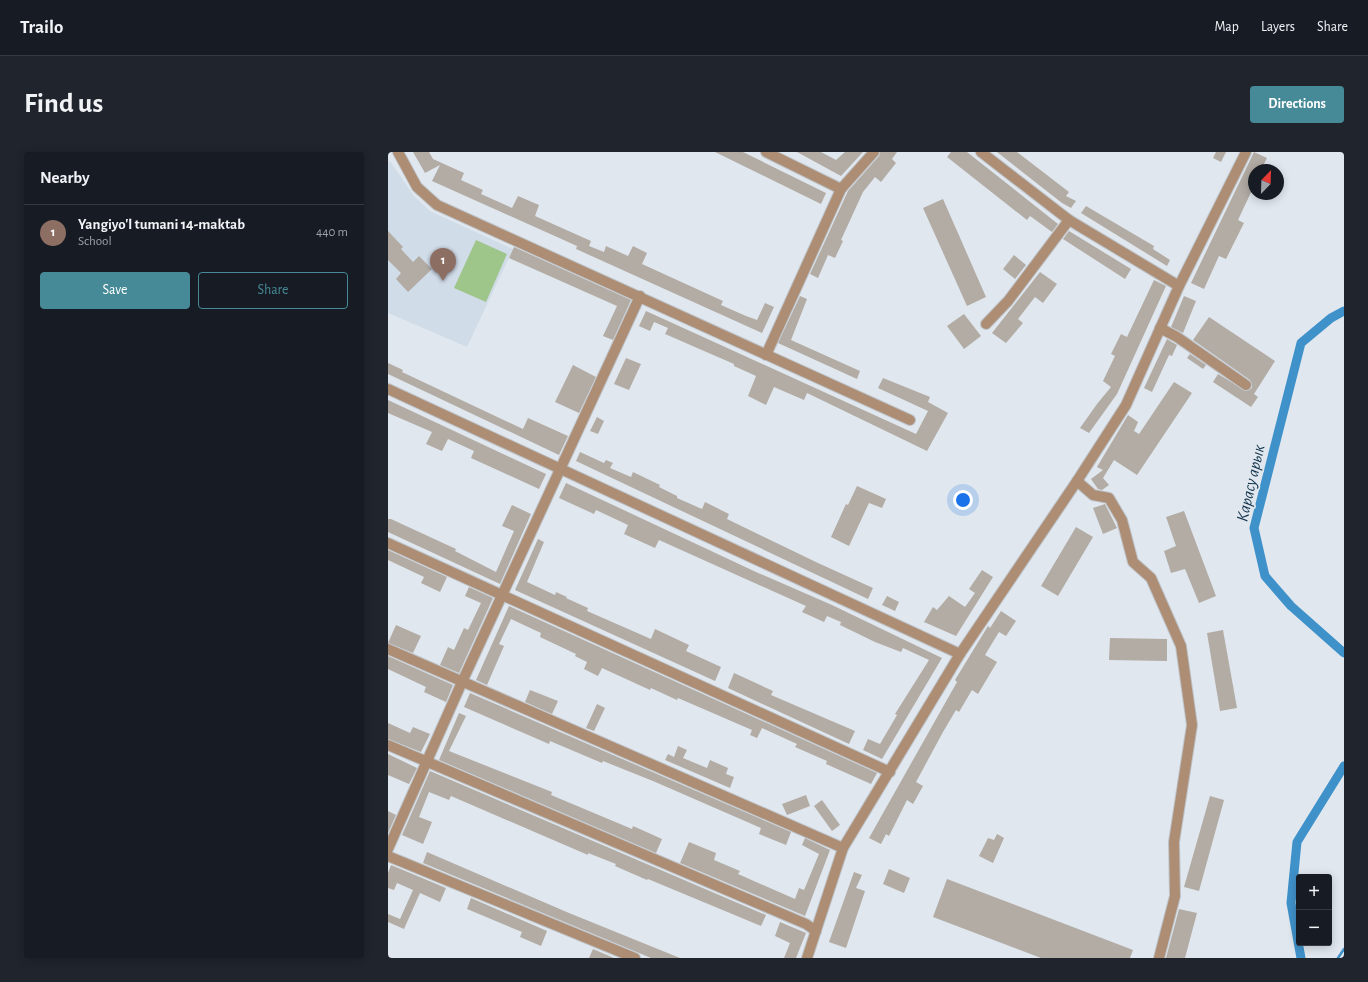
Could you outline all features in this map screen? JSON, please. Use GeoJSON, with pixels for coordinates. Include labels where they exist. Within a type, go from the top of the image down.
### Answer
{"type":"FeatureCollection","features":[{"type":"Feature","properties":{"kind":"street"},"geometry":{"type":"LineString","coordinates":[[398,152],[417,186],[437,205],[910,420]]}},
{"type":"Feature","properties":{"kind":"street"},"geometry":{"type":"LineString","coordinates":[[766,152],[841,189]]}},
{"type":"Feature","properties":{"kind":"street"},"geometry":{"type":"LineString","coordinates":[[766,355],[841,189],[874,152]]}},
{"type":"Feature","properties":{"kind":"street"},"geometry":{"type":"LineString","coordinates":[[981,152],[1069,220],[1179,286]]}},
{"type":"Feature","properties":{"kind":"street"},"geometry":{"type":"LineString","coordinates":[[807,958],[843,848],[960,654],[1077,481],[1126,405],[1179,286],[1246,152]]}},
{"type":"Feature","properties":{"kind":"street"},"geometry":{"type":"LineString","coordinates":[[986,324],[1008,301],[1069,220]]}},
{"type":"Feature","properties":{"kind":"street"},"geometry":{"type":"LineString","coordinates":[[388,849],[425,762],[640,296]]}},
{"type":"Feature","properties":{"kind":"street"},"geometry":{"type":"LineString","coordinates":[[1160,328],[1177,337],[1246,385]]}},
{"type":"Feature","properties":{"kind":"street"},"geometry":{"type":"LineString","coordinates":[[388,389],[960,654]]}},
{"type":"Feature","properties":{"kind":"street"},"geometry":{"type":"LineString","coordinates":[[1077,481],[1093,495],[1109,498],[1122,520],[1133,562],[1151,578],[1181,646],[1192,725],[1174,842],[1175,896],[1159,958]]}},
{"type":"Feature","properties":{"kind":"street"},"geometry":{"type":"LineString","coordinates":[[388,543],[890,772]]}},
{"type":"Feature","properties":{"kind":"street"},"geometry":{"type":"LineString","coordinates":[[388,648],[462,682],[843,848]]}},
{"type":"Feature","properties":{"kind":"street"},"geometry":{"type":"LineString","coordinates":[[388,745],[806,924],[816,931]]}},
{"type":"Feature","properties":{"kind":"street"},"geometry":{"type":"LineString","coordinates":[[388,856],[635,958]]}},
{"type":"Feature","properties":{"kind":"shaded area"},"geometry":{"type":"Polygon","coordinates":[[[390,161],[414,196],[430,211],[513,249],[467,347],[388,313],[388,162],[390,161]]]}},
{"type":"Feature","properties":{"kind":"green space"},"geometry":{"type":"Polygon","coordinates":[[[476,240],[507,254],[486,302],[454,288],[476,240]]]}},
{"type":"Feature","properties":{"kind":"building"},"geometry":{"type":"Polygon","coordinates":[[[413,152],[429,152],[433,159],[464,173],[461,180],[483,190],[481,194],[512,208],[518,196],[539,205],[535,216],[591,241],[589,246],[604,252],[606,246],[628,256],[633,246],[647,253],[642,264],[723,301],[721,305],[746,316],[757,320],[765,303],[774,307],[762,333],[576,249],[577,246],[432,181],[440,165],[425,173],[413,152]]]}},
{"type":"Feature","properties":{"kind":"building"},"geometry":{"type":"Polygon","coordinates":[[[715,152],[743,152],[826,193],[821,204],[715,152]]]}},
{"type":"Feature","properties":{"kind":"building"},"geometry":{"type":"Polygon","coordinates":[[[797,152],[821,152],[836,160],[845,152],[863,152],[841,176],[797,152]]]}},
{"type":"Feature","properties":{"kind":"building"},"geometry":{"type":"Polygon","coordinates":[[[880,152],[897,152],[892,159],[896,163],[881,182],[875,177],[863,192],[841,240],[843,241],[835,258],[828,255],[818,278],[810,274],[848,191],[879,156],[880,152]]]}},
{"type":"Feature","properties":{"kind":"building"},"geometry":{"type":"Polygon","coordinates":[[[951,152],[967,152],[1058,224],[1052,232],[1030,216],[1027,220],[947,157],[951,152]]]}},
{"type":"Feature","properties":{"kind":"building"},"geometry":{"type":"Polygon","coordinates":[[[997,152],[1017,152],[1069,192],[1066,196],[1076,201],[1071,208],[1062,203],[997,152]]]}},
{"type":"Feature","properties":{"kind":"building"},"geometry":{"type":"Polygon","coordinates":[[[1216,152],[1226,152],[1221,162],[1213,158],[1216,152]]]}},
{"type":"Feature","properties":{"kind":"building"},"geometry":{"type":"Polygon","coordinates":[[[1254,152],[1267,158],[1264,164],[1248,164],[1254,152]]]}},
{"type":"Feature","properties":{"kind":"building"},"geometry":{"type":"Polygon","coordinates":[[[1248,164],[1248,199],[1238,220],[1244,223],[1226,259],[1219,256],[1204,289],[1191,283],[1248,164]]]}},
{"type":"Feature","properties":{"kind":"building"},"geometry":{"type":"Polygon","coordinates":[[[943,199],[986,297],[967,306],[923,208],[943,199]]]}},
{"type":"Feature","properties":{"kind":"building"},"geometry":{"type":"Polygon","coordinates":[[[1086,206],[1154,246],[1153,249],[1170,260],[1167,266],[1081,213],[1086,206]]]}},
{"type":"Feature","properties":{"kind":"building"},"geometry":{"type":"Polygon","coordinates":[[[388,231],[403,247],[401,249],[413,262],[419,256],[432,269],[408,292],[396,279],[401,273],[388,260],[388,231]]]}},
{"type":"Feature","properties":{"kind":"building"},"geometry":{"type":"Polygon","coordinates":[[[1069,231],[1131,269],[1125,279],[1063,239],[1069,231]]]}},
{"type":"Feature","properties":{"kind":"building"},"geometry":{"type":"Polygon","coordinates":[[[514,247],[631,300],[613,340],[603,336],[617,306],[509,258],[514,247]]]}},
{"type":"Feature","properties":{"kind":"building"},"geometry":{"type":"Polygon","coordinates":[[[1014,255],[1026,265],[1015,279],[1003,269],[1014,255]]]}},
{"type":"Feature","properties":{"kind":"building"},"geometry":{"type":"Polygon","coordinates":[[[1040,272],[1057,284],[1043,303],[1035,297],[1018,319],[1023,323],[1006,343],[992,333],[1040,272]]]}},
{"type":"Feature","properties":{"kind":"building"},"geometry":{"type":"Polygon","coordinates":[[[1154,280],[1166,286],[1117,394],[1089,433],[1080,428],[1111,387],[1103,381],[1115,356],[1111,354],[1121,334],[1127,337],[1154,280]]]}},
{"type":"Feature","properties":{"kind":"building"},"geometry":{"type":"Polygon","coordinates":[[[800,296],[807,299],[791,340],[860,371],[857,379],[778,343],[800,296]]]}},
{"type":"Feature","properties":{"kind":"building"},"geometry":{"type":"Polygon","coordinates":[[[1184,296],[1196,301],[1183,333],[1171,327],[1184,296]]]}},
{"type":"Feature","properties":{"kind":"building"},"geometry":{"type":"Polygon","coordinates":[[[646,311],[916,434],[928,411],[878,388],[883,378],[930,397],[928,402],[948,413],[927,451],[807,393],[804,400],[774,387],[766,405],[748,396],[756,376],[734,366],[734,364],[665,334],[668,328],[654,322],[650,331],[639,326],[646,311]]]}},
{"type":"Feature","properties":{"kind":"building"},"geometry":{"type":"Polygon","coordinates":[[[964,314],[981,336],[964,349],[947,326],[964,314]]]}},
{"type":"Feature","properties":{"kind":"building"},"geometry":{"type":"Polygon","coordinates":[[[1209,317],[1275,361],[1254,394],[1258,397],[1251,407],[1213,382],[1218,374],[1246,391],[1252,388],[1250,380],[1193,340],[1209,317]]]}},
{"type":"Feature","properties":{"kind":"building"},"geometry":{"type":"Polygon","coordinates":[[[1167,339],[1177,345],[1172,356],[1169,355],[1152,392],[1144,388],[1167,339]]]}},
{"type":"Feature","properties":{"kind":"building"},"geometry":{"type":"Polygon","coordinates":[[[1190,354],[1206,365],[1203,369],[1187,358],[1190,354]]]}},
{"type":"Feature","properties":{"kind":"building"},"geometry":{"type":"Polygon","coordinates":[[[626,358],[641,364],[629,390],[614,384],[626,358]]]}},
{"type":"Feature","properties":{"kind":"building"},"geometry":{"type":"Polygon","coordinates":[[[388,363],[403,370],[402,372],[523,429],[528,418],[568,436],[559,455],[388,374],[388,363]]]}},
{"type":"Feature","properties":{"kind":"building"},"geometry":{"type":"Polygon","coordinates":[[[573,365],[596,377],[579,413],[555,402],[573,365]]]}},
{"type":"Feature","properties":{"kind":"building"},"geometry":{"type":"Polygon","coordinates":[[[1174,382],[1192,393],[1137,475],[1114,460],[1103,478],[1109,485],[1102,490],[1098,489],[1091,479],[1103,470],[1097,467],[1128,415],[1138,422],[1134,431],[1139,434],[1174,382]]]}},
{"type":"Feature","properties":{"kind":"building"},"geometry":{"type":"Polygon","coordinates":[[[388,400],[546,474],[539,489],[471,458],[474,451],[448,439],[442,451],[426,444],[432,432],[388,413],[388,400]]]}},
{"type":"Feature","properties":{"kind":"building"},"geometry":{"type":"Polygon","coordinates":[[[597,417],[604,421],[598,434],[590,431],[597,417]]]}},
{"type":"Feature","properties":{"kind":"building"},"geometry":{"type":"Polygon","coordinates":[[[580,452],[604,463],[606,460],[613,463],[610,468],[631,477],[633,472],[660,485],[659,487],[677,496],[677,498],[702,509],[705,502],[729,514],[727,519],[873,588],[868,599],[576,461],[580,452]]]}},
{"type":"Feature","properties":{"kind":"building"},"geometry":{"type":"Polygon","coordinates":[[[566,483],[756,572],[832,605],[942,658],[882,759],[863,750],[868,739],[880,744],[897,715],[895,714],[929,660],[903,648],[901,652],[875,642],[840,625],[841,622],[827,616],[824,622],[802,612],[806,606],[659,540],[655,548],[624,534],[628,525],[596,510],[594,514],[559,498],[566,483]]]}},
{"type":"Feature","properties":{"kind":"building"},"geometry":{"type":"Polygon","coordinates":[[[857,486],[886,499],[882,508],[869,503],[849,546],[831,537],[846,504],[848,505],[857,486]]]}},
{"type":"Feature","properties":{"kind":"building"},"geometry":{"type":"Polygon","coordinates":[[[1105,504],[1117,528],[1103,534],[1093,508],[1105,504]]]}},
{"type":"Feature","properties":{"kind":"building"},"geometry":{"type":"Polygon","coordinates":[[[512,505],[531,514],[500,584],[388,532],[388,519],[391,519],[456,549],[455,551],[496,572],[514,531],[502,526],[512,505]]]}},
{"type":"Feature","properties":{"kind":"building"},"geometry":{"type":"Polygon","coordinates":[[[1184,511],[1216,596],[1199,603],[1185,569],[1171,573],[1164,551],[1176,546],[1166,517],[1184,511]]]}},
{"type":"Feature","properties":{"kind":"building"},"geometry":{"type":"Polygon","coordinates":[[[1076,527],[1093,537],[1058,596],[1041,586],[1076,527]]]}},
{"type":"Feature","properties":{"kind":"building"},"geometry":{"type":"Polygon","coordinates":[[[538,539],[544,542],[527,582],[555,595],[556,592],[567,597],[566,598],[588,608],[587,611],[651,639],[655,629],[689,645],[686,651],[721,667],[715,681],[515,590],[538,539]]]}},
{"type":"Feature","properties":{"kind":"building"},"geometry":{"type":"Polygon","coordinates":[[[388,550],[447,577],[440,592],[421,583],[424,577],[388,560],[388,550]]]}},
{"type":"Feature","properties":{"kind":"building"},"geometry":{"type":"Polygon","coordinates":[[[982,570],[993,577],[956,636],[924,622],[933,607],[937,610],[949,596],[965,607],[975,593],[969,589],[982,570]]]}},
{"type":"Feature","properties":{"kind":"building"},"geometry":{"type":"Polygon","coordinates":[[[469,587],[493,598],[459,673],[440,665],[448,647],[454,650],[464,628],[468,630],[481,603],[465,596],[469,587]]]}},
{"type":"Feature","properties":{"kind":"building"},"geometry":{"type":"Polygon","coordinates":[[[887,596],[899,602],[895,611],[882,605],[887,596]]]}},
{"type":"Feature","properties":{"kind":"building"},"geometry":{"type":"Polygon","coordinates":[[[509,606],[877,773],[871,784],[826,764],[827,761],[795,747],[797,744],[762,728],[757,738],[750,735],[752,730],[678,698],[677,700],[651,688],[650,690],[602,668],[598,676],[584,669],[587,662],[575,656],[576,654],[540,637],[541,633],[511,619],[499,644],[504,646],[487,685],[476,680],[509,606]]]}},
{"type":"Feature","properties":{"kind":"building"},"geometry":{"type":"Polygon","coordinates":[[[1001,611],[1016,621],[1006,636],[999,632],[985,655],[997,662],[978,694],[972,690],[959,712],[956,710],[916,782],[923,786],[913,804],[907,800],[889,836],[886,834],[881,844],[869,838],[957,682],[955,680],[988,626],[990,628],[1001,611]]]}},
{"type":"Feature","properties":{"kind":"building"},"geometry":{"type":"Polygon","coordinates":[[[396,625],[421,636],[413,653],[388,643],[396,625]]]}},
{"type":"Feature","properties":{"kind":"building"},"geometry":{"type":"Polygon","coordinates":[[[1223,630],[1237,708],[1220,711],[1207,633],[1223,630]]]}},
{"type":"Feature","properties":{"kind":"building"},"geometry":{"type":"Polygon","coordinates":[[[1110,638],[1167,639],[1167,661],[1109,660],[1110,638]]]}},
{"type":"Feature","properties":{"kind":"building"},"geometry":{"type":"Polygon","coordinates":[[[388,656],[453,685],[446,702],[424,692],[426,687],[388,669],[388,656]]]}},
{"type":"Feature","properties":{"kind":"building"},"geometry":{"type":"Polygon","coordinates":[[[734,673],[773,691],[771,695],[855,731],[849,744],[728,688],[734,673]]]}},
{"type":"Feature","properties":{"kind":"building"},"geometry":{"type":"Polygon","coordinates":[[[530,690],[558,701],[552,714],[525,702],[530,690]]]}},
{"type":"Feature","properties":{"kind":"building"},"geometry":{"type":"Polygon","coordinates":[[[470,693],[791,832],[786,845],[759,834],[761,828],[653,781],[603,761],[602,763],[550,741],[549,744],[464,707],[470,693]]]}},
{"type":"Feature","properties":{"kind":"building"},"geometry":{"type":"Polygon","coordinates":[[[597,704],[605,708],[594,731],[586,728],[597,704]]]}},
{"type":"Feature","properties":{"kind":"building"},"geometry":{"type":"Polygon","coordinates":[[[459,713],[466,716],[449,751],[552,792],[551,795],[632,829],[633,826],[662,839],[656,853],[439,760],[459,713]]]}},
{"type":"Feature","properties":{"kind":"building"},"geometry":{"type":"Polygon","coordinates":[[[388,723],[410,733],[413,727],[430,734],[421,752],[388,739],[388,723]]]}},
{"type":"Feature","properties":{"kind":"building"},"geometry":{"type":"Polygon","coordinates":[[[678,746],[687,750],[683,758],[707,768],[710,760],[728,768],[726,774],[734,777],[730,788],[665,760],[668,754],[674,757],[678,746]]]}},
{"type":"Feature","properties":{"kind":"building"},"geometry":{"type":"Polygon","coordinates":[[[388,754],[417,768],[409,784],[388,775],[388,754]]]}},
{"type":"Feature","properties":{"kind":"building"},"geometry":{"type":"Polygon","coordinates":[[[430,771],[766,915],[761,926],[648,879],[647,880],[615,866],[616,864],[588,853],[588,855],[451,796],[449,800],[429,792],[419,817],[432,822],[423,844],[402,835],[430,771]]]}},
{"type":"Feature","properties":{"kind":"building"},"geometry":{"type":"Polygon","coordinates":[[[806,795],[810,806],[787,815],[782,804],[806,795]]]}},
{"type":"Feature","properties":{"kind":"building"},"geometry":{"type":"Polygon","coordinates":[[[1210,796],[1224,800],[1199,891],[1184,887],[1210,796]]]}},
{"type":"Feature","properties":{"kind":"building"},"geometry":{"type":"Polygon","coordinates":[[[822,800],[840,825],[832,831],[814,806],[822,800]]]}},
{"type":"Feature","properties":{"kind":"building"},"geometry":{"type":"Polygon","coordinates":[[[388,811],[396,815],[388,833],[388,811]]]}},
{"type":"Feature","properties":{"kind":"building"},"geometry":{"type":"Polygon","coordinates":[[[997,834],[1004,838],[993,863],[979,856],[988,838],[994,840],[997,834]]]}},
{"type":"Feature","properties":{"kind":"building"},"geometry":{"type":"Polygon","coordinates":[[[805,838],[830,850],[805,916],[680,863],[689,842],[716,853],[714,860],[740,871],[738,874],[795,899],[799,888],[804,890],[819,854],[802,845],[805,838]]]}},
{"type":"Feature","properties":{"kind":"building"},"geometry":{"type":"Polygon","coordinates":[[[427,852],[569,913],[680,958],[651,958],[423,863],[427,852]]]}},
{"type":"Feature","properties":{"kind":"building"},"geometry":{"type":"Polygon","coordinates":[[[391,865],[446,888],[440,902],[420,893],[404,929],[388,922],[388,914],[400,919],[413,890],[397,883],[394,890],[388,888],[388,873],[391,865]]]}},
{"type":"Feature","properties":{"kind":"building"},"geometry":{"type":"Polygon","coordinates":[[[889,869],[910,878],[904,893],[883,884],[889,869]]]}},
{"type":"Feature","properties":{"kind":"building"},"geometry":{"type":"Polygon","coordinates":[[[854,872],[862,875],[856,888],[865,891],[846,948],[829,942],[854,872]]]}},
{"type":"Feature","properties":{"kind":"building"},"geometry":{"type":"Polygon","coordinates":[[[947,879],[1133,950],[1130,958],[1041,958],[933,917],[947,879]]]}},
{"type":"Feature","properties":{"kind":"building"},"geometry":{"type":"Polygon","coordinates":[[[471,898],[547,931],[541,946],[520,937],[522,932],[467,909],[471,898]]]}},
{"type":"Feature","properties":{"kind":"building"},"geometry":{"type":"Polygon","coordinates":[[[1179,909],[1197,913],[1185,958],[1166,958],[1179,909]]]}},
{"type":"Feature","properties":{"kind":"building"},"geometry":{"type":"Polygon","coordinates":[[[780,922],[806,933],[796,958],[784,958],[790,943],[775,936],[780,922]]]}},
{"type":"Feature","properties":{"kind":"building"},"geometry":{"type":"Polygon","coordinates":[[[593,949],[614,958],[589,958],[593,949]]]}},
{"type":"Feature","properties":{"kind":"waterway","name":"Карасу арык"},"geometry":{"type":"LineString","coordinates":[[1344,311],[1331,318],[1301,343],[1254,528],[1265,576],[1291,606],[1344,653]]}},
{"type":"Feature","properties":{"kind":"waterway","name":"Карасу арык"},"geometry":{"type":"LineString","coordinates":[[1301,958],[1291,903],[1297,842],[1344,766]]}},
{"type":"Feature","properties":{"kind":"waterway"},"geometry":{"type":"LineString","coordinates":[[1338,958],[1344,949]]}},
{"type":"Feature","properties":{"kind":"place","name":"Yangiyo'l tumani 14-maktab"},"geometry":{"type":"Point","coordinates":[443,281]}}]}
